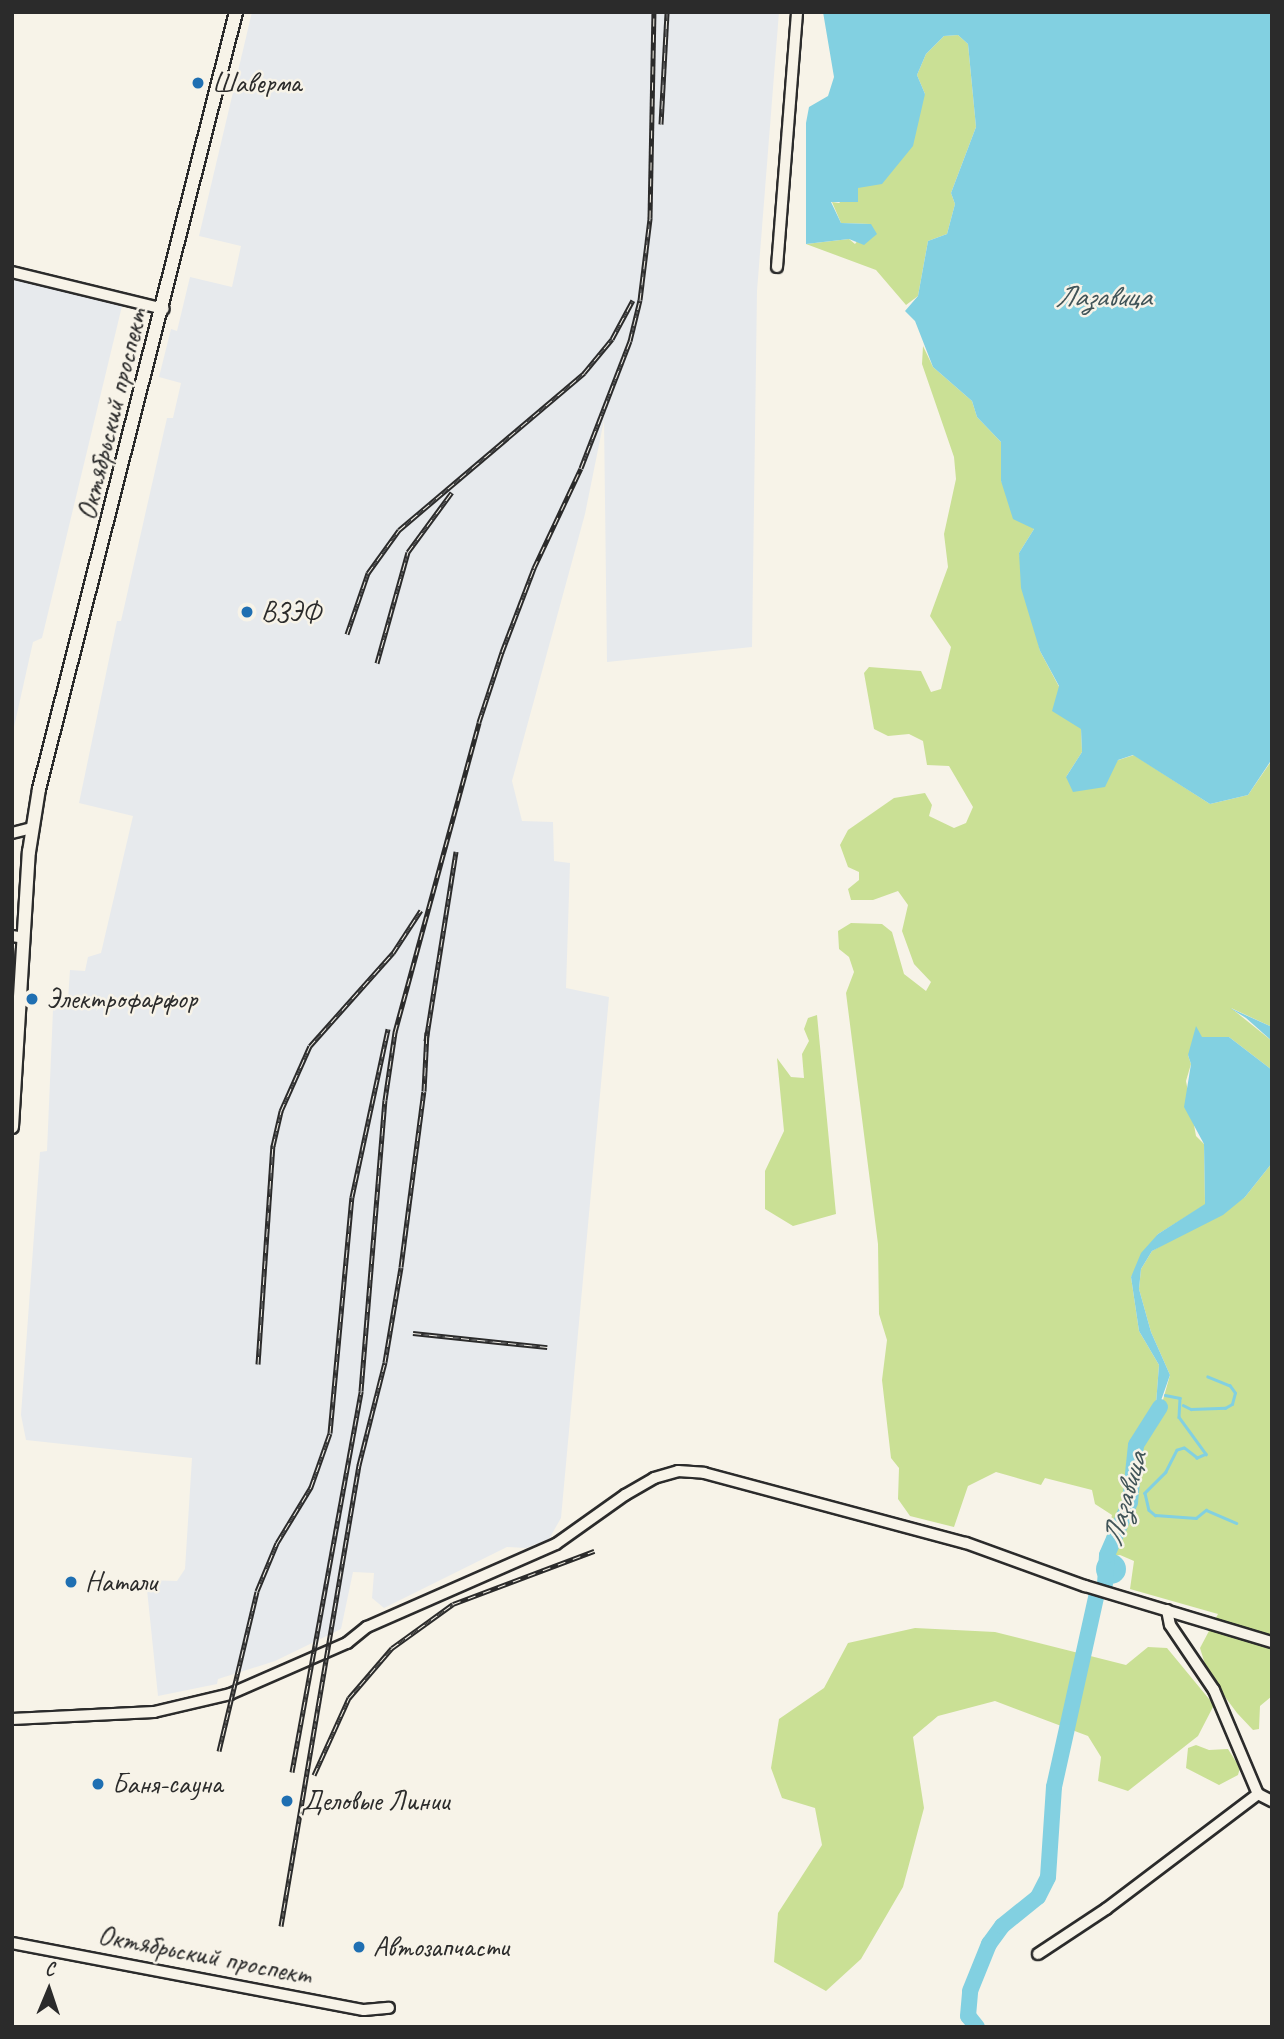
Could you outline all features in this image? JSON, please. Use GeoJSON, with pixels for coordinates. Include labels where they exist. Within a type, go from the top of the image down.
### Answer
{"type":"FeatureCollection","features":[{"type":"Feature","properties":{"kind":"main road","name":"Октябрьский проспект"},"geometry":{"type":"LineString","coordinates":[[12,1127],[18,937],[32,828],[164,309],[236,12]]}},
{"type":"Feature","properties":{"kind":"street"},"geometry":{"type":"LineString","coordinates":[[777,267],[797,12]]}},
{"type":"Feature","properties":{"kind":"street"},"geometry":{"type":"LineString","coordinates":[[12,272],[164,309]]}},
{"type":"Feature","properties":{"kind":"street"},"geometry":{"type":"LineString","coordinates":[[12,834],[32,828]]}},
{"type":"Feature","properties":{"kind":"street"},"geometry":{"type":"LineString","coordinates":[[12,1718],[154,1712],[230,1694],[347,1643],[367,1627],[556,1544],[653,1478],[678,1471],[704,1473],[966,1543],[1272,1643]]}},
{"type":"Feature","properties":{"kind":"street"},"geometry":{"type":"LineString","coordinates":[[1167,1610],[1170,1625],[1214,1689],[1258,1794],[1272,1801]]}},
{"type":"Feature","properties":{"kind":"street"},"geometry":{"type":"LineString","coordinates":[[1038,1954],[1258,1794]]}},
{"type":"Feature","properties":{"kind":"street","name":"Октябрьский проспект"},"geometry":{"type":"LineString","coordinates":[[12,1943],[364,2010],[389,2008]]}},
{"type":"Feature","properties":{"kind":"shaded area"},"geometry":{"type":"Polygon","coordinates":[[[252,12],[779,12],[757,291],[752,647],[607,662],[604,420],[585,514],[512,781],[522,821],[553,822],[554,861],[570,863],[566,988],[609,997],[561,1518],[549,1539],[526,1548],[507,1547],[384,1608],[372,1598],[374,1573],[353,1572],[341,1629],[275,1661],[218,1679],[217,1684],[158,1696],[146,1580],[177,1581],[185,1569],[192,1458],[26,1440],[21,1415],[40,1152],[47,1151],[53,1010],[68,1000],[70,970],[85,971],[88,957],[101,953],[133,816],[79,803],[117,621],[121,621],[167,418],[173,418],[181,383],[159,377],[171,329],[177,331],[190,277],[232,287],[241,246],[199,236],[252,12]]]}},
{"type":"Feature","properties":{"kind":"shaded area"},"geometry":{"type":"Polygon","coordinates":[[[12,279],[122,306],[42,638],[33,642],[12,736],[12,279]]]}},
{"type":"Feature","properties":{"kind":"green space"},"geometry":{"type":"Polygon","coordinates":[[[958,35],[968,44],[976,127],[951,193],[955,204],[947,234],[928,241],[918,296],[906,305],[876,270],[806,244],[849,239],[855,244],[871,224],[841,223],[832,202],[839,203],[858,188],[925,94],[917,75],[926,54],[944,36],[958,35]]]}},
{"type":"Feature","properties":{"kind":"green space"},"geometry":{"type":"Polygon","coordinates":[[[923,346],[933,367],[972,401],[977,417],[1001,442],[1001,481],[1034,529],[1019,553],[1040,651],[1081,728],[1082,752],[1066,777],[1134,755],[1210,804],[1248,795],[1272,760],[1272,1027],[1231,1008],[1272,1041],[1272,1070],[1229,1037],[1202,1037],[1188,1055],[1191,1064],[1186,1081],[1196,1136],[1204,1144],[1205,1205],[1158,1234],[1131,1277],[1139,1331],[1159,1365],[1156,1404],[1148,1421],[1159,1414],[1170,1375],[1151,1332],[1139,1289],[1141,1269],[1152,1251],[1245,1197],[1272,1163],[1272,1696],[1260,1706],[1259,1729],[1253,1730],[1237,1713],[1208,1674],[1200,1648],[1218,1614],[1130,1589],[1134,1561],[1120,1555],[1101,1558],[1112,1515],[1095,1504],[1092,1490],[1045,1478],[1041,1485],[996,1472],[968,1486],[954,1527],[910,1516],[898,1499],[899,1468],[891,1458],[882,1380],[887,1340],[879,1314],[878,1244],[846,993],[854,972],[849,957],[839,949],[838,931],[851,923],[882,924],[892,932],[904,974],[926,991],[931,982],[914,964],[902,931],[908,905],[898,891],[873,900],[851,900],[848,889],[859,880],[859,872],[848,867],[840,845],[848,830],[894,798],[925,793],[932,805],[929,816],[954,828],[966,823],[973,807],[949,766],[927,765],[923,741],[909,734],[888,736],[874,729],[864,673],[869,667],[921,671],[931,692],[941,689],[951,647],[930,616],[948,567],[944,534],[956,479],[954,457],[922,364],[923,346]]]}},
{"type":"Feature","properties":{"kind":"green space"},"geometry":{"type":"Polygon","coordinates":[[[817,1015],[836,1214],[793,1226],[765,1209],[765,1171],[784,1131],[777,1058],[791,1077],[804,1078],[802,1054],[809,1041],[804,1029],[808,1018],[817,1015]]]}},
{"type":"Feature","properties":{"kind":"green space"},"geometry":{"type":"Polygon","coordinates":[[[915,1628],[995,1632],[1126,1665],[1148,1647],[1167,1648],[1214,1705],[1198,1736],[1128,1791],[1098,1781],[1101,1757],[1088,1736],[995,1701],[938,1716],[913,1737],[924,1808],[903,1887],[861,1959],[826,1991],[774,1962],[778,1913],[822,1845],[815,1808],[782,1798],[771,1768],[779,1719],[824,1688],[848,1643],[915,1628]]]}},
{"type":"Feature","properties":{"kind":"green space"},"geometry":{"type":"Polygon","coordinates":[[[1196,1745],[1209,1750],[1228,1749],[1240,1768],[1238,1775],[1219,1785],[1186,1768],[1188,1748],[1196,1745]]]}},
{"type":"Feature","properties":{"kind":"water","name":"Лазавица"},"geometry":{"type":"Polygon","coordinates":[[[823,12],[1272,12],[1272,759],[1248,795],[1210,804],[1133,755],[1118,760],[1105,787],[1073,792],[1066,777],[1082,752],[1081,729],[1052,711],[1059,686],[1040,651],[1021,588],[1019,553],[1034,529],[1013,519],[1001,481],[1001,442],[977,417],[972,401],[933,367],[915,321],[905,311],[918,296],[928,241],[947,234],[955,204],[951,193],[976,127],[968,44],[958,35],[944,36],[926,54],[917,75],[925,94],[913,146],[882,184],[858,188],[858,202],[831,202],[841,223],[871,224],[877,234],[864,245],[849,239],[806,244],[806,123],[809,107],[828,96],[834,77],[823,12]]]}},
{"type":"Feature","properties":{"kind":"water"},"geometry":{"type":"Polygon","coordinates":[[[1230,1008],[1272,1027],[1272,1041],[1246,1018],[1230,1008]]]}},
{"type":"Feature","properties":{"kind":"water","name":"Лазавица"},"geometry":{"type":"Polygon","coordinates":[[[1196,1026],[1202,1037],[1229,1037],[1272,1070],[1272,1163],[1245,1197],[1223,1215],[1152,1251],[1141,1269],[1139,1289],[1151,1332],[1170,1375],[1152,1426],[1147,1421],[1156,1404],[1159,1365],[1139,1331],[1131,1277],[1141,1253],[1158,1234],[1205,1204],[1204,1144],[1184,1107],[1191,1064],[1188,1055],[1196,1026]]]}},
{"type":"Feature","properties":{"kind":"water"},"geometry":{"type":"Polygon","coordinates":[[[1111,1554],[1117,1555],[1125,1563],[1125,1575],[1117,1583],[1111,1584],[1105,1583],[1097,1575],[1096,1569],[1097,1563],[1105,1555],[1111,1554]]]}},
{"type":"Feature","properties":{"kind":"waterway"},"geometry":{"type":"LineString","coordinates":[[1183,1405],[1191,1409],[1225,1408],[1232,1404],[1235,1393],[1230,1386],[1208,1377]]}},
{"type":"Feature","properties":{"kind":"waterway"},"geometry":{"type":"LineString","coordinates":[[1165,1395],[1180,1398],[1179,1417],[1206,1454],[1197,1458],[1184,1448],[1177,1450],[1166,1472],[1145,1493],[1149,1510],[1155,1515],[1196,1518],[1206,1510],[1236,1523]]}},
{"type":"Feature","properties":{"kind":"waterway","name":"Лазавица"},"geometry":{"type":"LineString","coordinates":[[1105,1584],[1107,1555],[1130,1502],[1136,1445],[1160,1407]]}},
{"type":"Feature","properties":{"kind":"waterway","name":"Лазавица"},"geometry":{"type":"LineString","coordinates":[[977,2027],[968,2016],[970,1991],[989,1944],[1002,1926],[1038,1897],[1048,1877],[1054,1787],[1096,1597]]}},
{"type":"Feature","properties":{"kind":"railway"},"geometry":{"type":"LineString","coordinates":[[292,1772],[361,1391],[385,1100],[395,1032],[479,722],[502,652],[534,568],[581,468],[630,341],[640,300],[650,218],[654,12]]}},
{"type":"Feature","properties":{"kind":"railway"},"geometry":{"type":"LineString","coordinates":[[661,124],[667,12]]}},
{"type":"Feature","properties":{"kind":"railway"},"geometry":{"type":"LineString","coordinates":[[347,634],[368,573],[399,530],[584,373],[612,339],[633,300]]}},
{"type":"Feature","properties":{"kind":"railway"},"geometry":{"type":"LineString","coordinates":[[377,663],[408,552],[452,492]]}},
{"type":"Feature","properties":{"kind":"railway"},"geometry":{"type":"LineString","coordinates":[[426,1041],[456,851]]}},
{"type":"Feature","properties":{"kind":"railway"},"geometry":{"type":"LineString","coordinates":[[258,1364],[273,1146],[281,1111],[310,1046],[393,953],[421,910]]}},
{"type":"Feature","properties":{"kind":"railway"},"geometry":{"type":"LineString","coordinates":[[219,1751],[257,1591],[277,1543],[311,1487],[330,1433],[352,1197],[388,1029]]}},
{"type":"Feature","properties":{"kind":"railway"},"geometry":{"type":"LineString","coordinates":[[281,1926],[359,1465],[385,1362],[401,1267],[424,1091],[427,1032]]}},
{"type":"Feature","properties":{"kind":"railway"},"geometry":{"type":"LineString","coordinates":[[413,1333],[547,1347]]}},
{"type":"Feature","properties":{"kind":"railway"},"geometry":{"type":"LineString","coordinates":[[314,1775],[349,1698],[392,1648],[453,1604],[594,1551]]}},
{"type":"Feature","properties":{"kind":"place","name":"Шаверма"},"geometry":{"type":"Point","coordinates":[198,83]}},
{"type":"Feature","properties":{"kind":"place","name":"ВЗЭФ"},"geometry":{"type":"Point","coordinates":[247,612]}},
{"type":"Feature","properties":{"kind":"place","name":"Электрофарфор"},"geometry":{"type":"Point","coordinates":[32,999]}},
{"type":"Feature","properties":{"kind":"place","name":"Натали"},"geometry":{"type":"Point","coordinates":[71,1582]}},
{"type":"Feature","properties":{"kind":"place","name":"Баня-сауна"},"geometry":{"type":"Point","coordinates":[98,1784]}},
{"type":"Feature","properties":{"kind":"place","name":"Деловые Линии"},"geometry":{"type":"Point","coordinates":[287,1801]}},
{"type":"Feature","properties":{"kind":"place","name":"Автозапчасти"},"geometry":{"type":"Point","coordinates":[359,1947]}}]}
